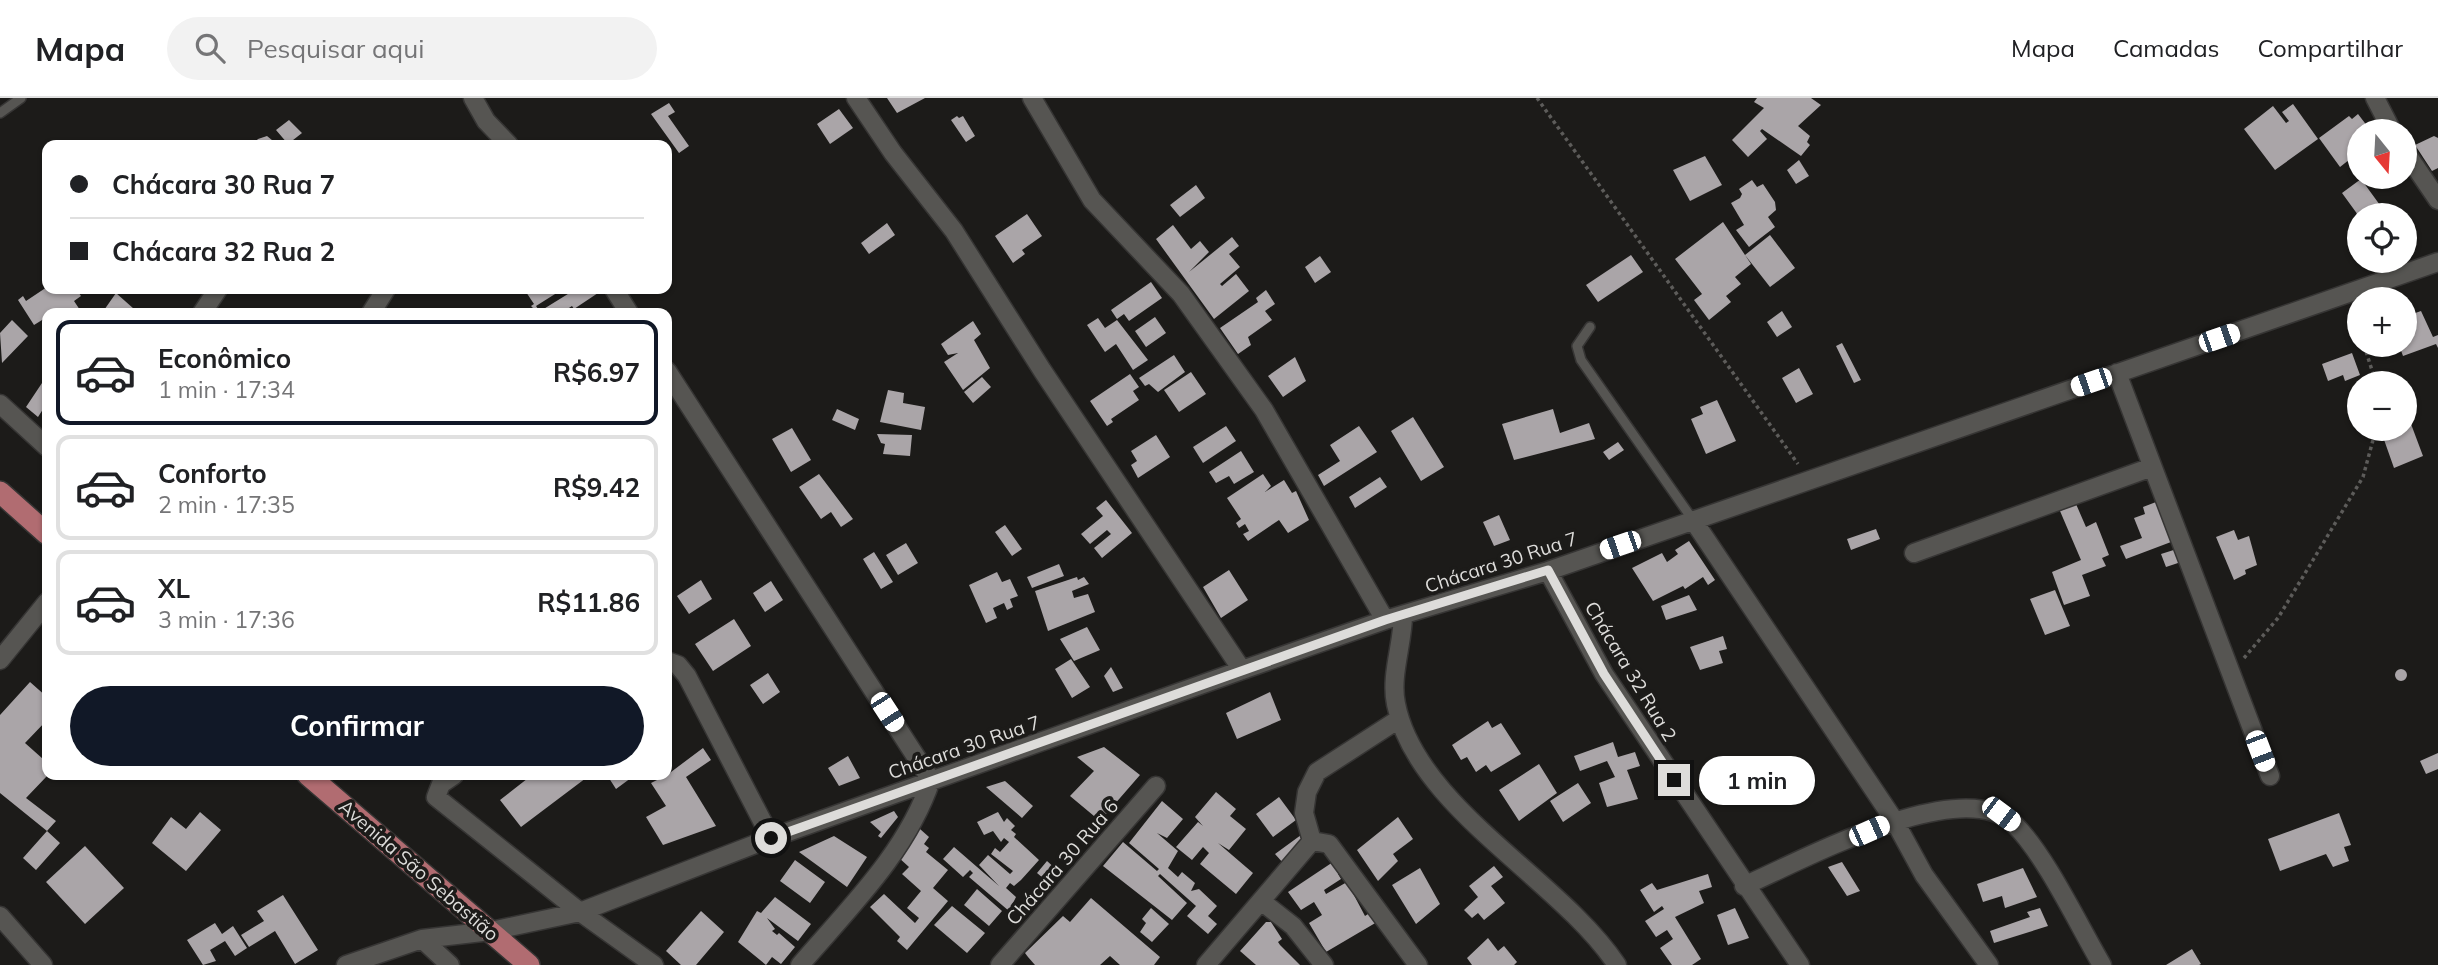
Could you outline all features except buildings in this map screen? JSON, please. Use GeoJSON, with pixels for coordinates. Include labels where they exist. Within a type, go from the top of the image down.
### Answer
{"type":"FeatureCollection","features":[{"type":"Feature","properties":{"kind":"main road"},"geometry":{"type":"LineString","coordinates":[[0,492],[42,530]]}},
{"type":"Feature","properties":{"kind":"main road","name":"Avenida São Sebastião"},"geometry":{"type":"LineString","coordinates":[[314,780],[529,965]]}},
{"type":"Feature","properties":{"kind":"street"},"geometry":{"type":"LineString","coordinates":[[473,98],[486,121],[504,140]]}},
{"type":"Feature","properties":{"kind":"street"},"geometry":{"type":"LineString","coordinates":[[856,98],[893,153],[954,231],[1042,370],[1242,670]]}},
{"type":"Feature","properties":{"kind":"street"},"geometry":{"type":"LineString","coordinates":[[1032,98],[1092,200],[1181,294],[1264,410],[1385,620]]}},
{"type":"Feature","properties":{"kind":"street"},"geometry":{"type":"LineString","coordinates":[[2375,98],[2386,119]]}},
{"type":"Feature","properties":{"kind":"street"},"geometry":{"type":"LineString","coordinates":[[2417,169],[2438,200]]}},
{"type":"Feature","properties":{"kind":"street","name":"Chácara 30 Rua 7"},"geometry":{"type":"LineString","coordinates":[[346,965],[422,939],[491,931],[580,912],[771,838],[1242,670],[1385,620],[1548,570],[2438,262]]}},
{"type":"Feature","properties":{"kind":"street"},"geometry":{"type":"LineString","coordinates":[[2117,373],[2270,776]]}},
{"type":"Feature","properties":{"kind":"street"},"geometry":{"type":"LineString","coordinates":[[672,379],[931,780],[920,813],[894,853],[800,965]]}},
{"type":"Feature","properties":{"kind":"street"},"geometry":{"type":"LineString","coordinates":[[0,404],[42,442]]}},
{"type":"Feature","properties":{"kind":"street"},"geometry":{"type":"LineString","coordinates":[[1914,553],[2152,467]]}},
{"type":"Feature","properties":{"kind":"street"},"geometry":{"type":"LineString","coordinates":[[1693,520],[1894,820],[1924,875],[1989,965]]}},
{"type":"Feature","properties":{"kind":"street","name":"Chácara 32 Rua 2"},"geometry":{"type":"LineString","coordinates":[[1548,570],[1604,674],[1744,886],[1800,965]]}},
{"type":"Feature","properties":{"kind":"street"},"geometry":{"type":"LineString","coordinates":[[0,660],[42,608]]}},
{"type":"Feature","properties":{"kind":"street"},"geometry":{"type":"LineString","coordinates":[[1403,615],[1395,700],[1399,719],[1423,766],[1466,814],[1575,915],[1617,965]]}},
{"type":"Feature","properties":{"kind":"street"},"geometry":{"type":"LineString","coordinates":[[672,663],[678,665],[687,676],[771,838]]}},
{"type":"Feature","properties":{"kind":"street"},"geometry":{"type":"LineString","coordinates":[[1312,841],[1304,813],[1307,792],[1317,772],[1399,719]]}},
{"type":"Feature","properties":{"kind":"street"},"geometry":{"type":"LineString","coordinates":[[447,780],[441,784],[436,797],[580,912],[654,965]]}},
{"type":"Feature","properties":{"kind":"street","name":"Chácara 30 Rua 6"},"geometry":{"type":"LineString","coordinates":[[1000,965],[1156,786]]}},
{"type":"Feature","properties":{"kind":"street"},"geometry":{"type":"LineString","coordinates":[[1744,886],[1894,820],[1969,807],[2001,814],[2031,844],[2102,965]]}},
{"type":"Feature","properties":{"kind":"street"},"geometry":{"type":"LineString","coordinates":[[1206,965],[1312,841]]}},
{"type":"Feature","properties":{"kind":"street"},"geometry":{"type":"LineString","coordinates":[[1312,841],[1329,844],[1418,965]]}},
{"type":"Feature","properties":{"kind":"street"},"geometry":{"type":"LineString","coordinates":[[1261,901],[1293,926],[1324,965]]}},
{"type":"Feature","properties":{"kind":"street"},"geometry":{"type":"LineString","coordinates":[[0,916],[43,965]]}},
{"type":"Feature","properties":{"kind":"street"},"geometry":{"type":"LineString","coordinates":[[422,939],[450,965]]}},
{"type":"Feature","properties":{"kind":"lane"},"geometry":{"type":"LineString","coordinates":[[0,113],[21,98]]}},
{"type":"Feature","properties":{"kind":"lane"},"geometry":{"type":"LineString","coordinates":[[1590,327],[1577,346],[1581,360],[1693,520]]}},
{"type":"Feature","properties":{"kind":"path"},"geometry":{"type":"LineString","coordinates":[[1536,98],[1809,480]]}},
{"type":"Feature","properties":{"kind":"path"},"geometry":{"type":"LineString","coordinates":[[2231,673],[2278,618],[2363,477],[2373,441]]}},
{"type":"Feature","properties":{"kind":"route"},"geometry":{"type":"LineString","coordinates":[[771,838],[1385,620],[1548,570],[1604,674],[1674,780]]}}]}
